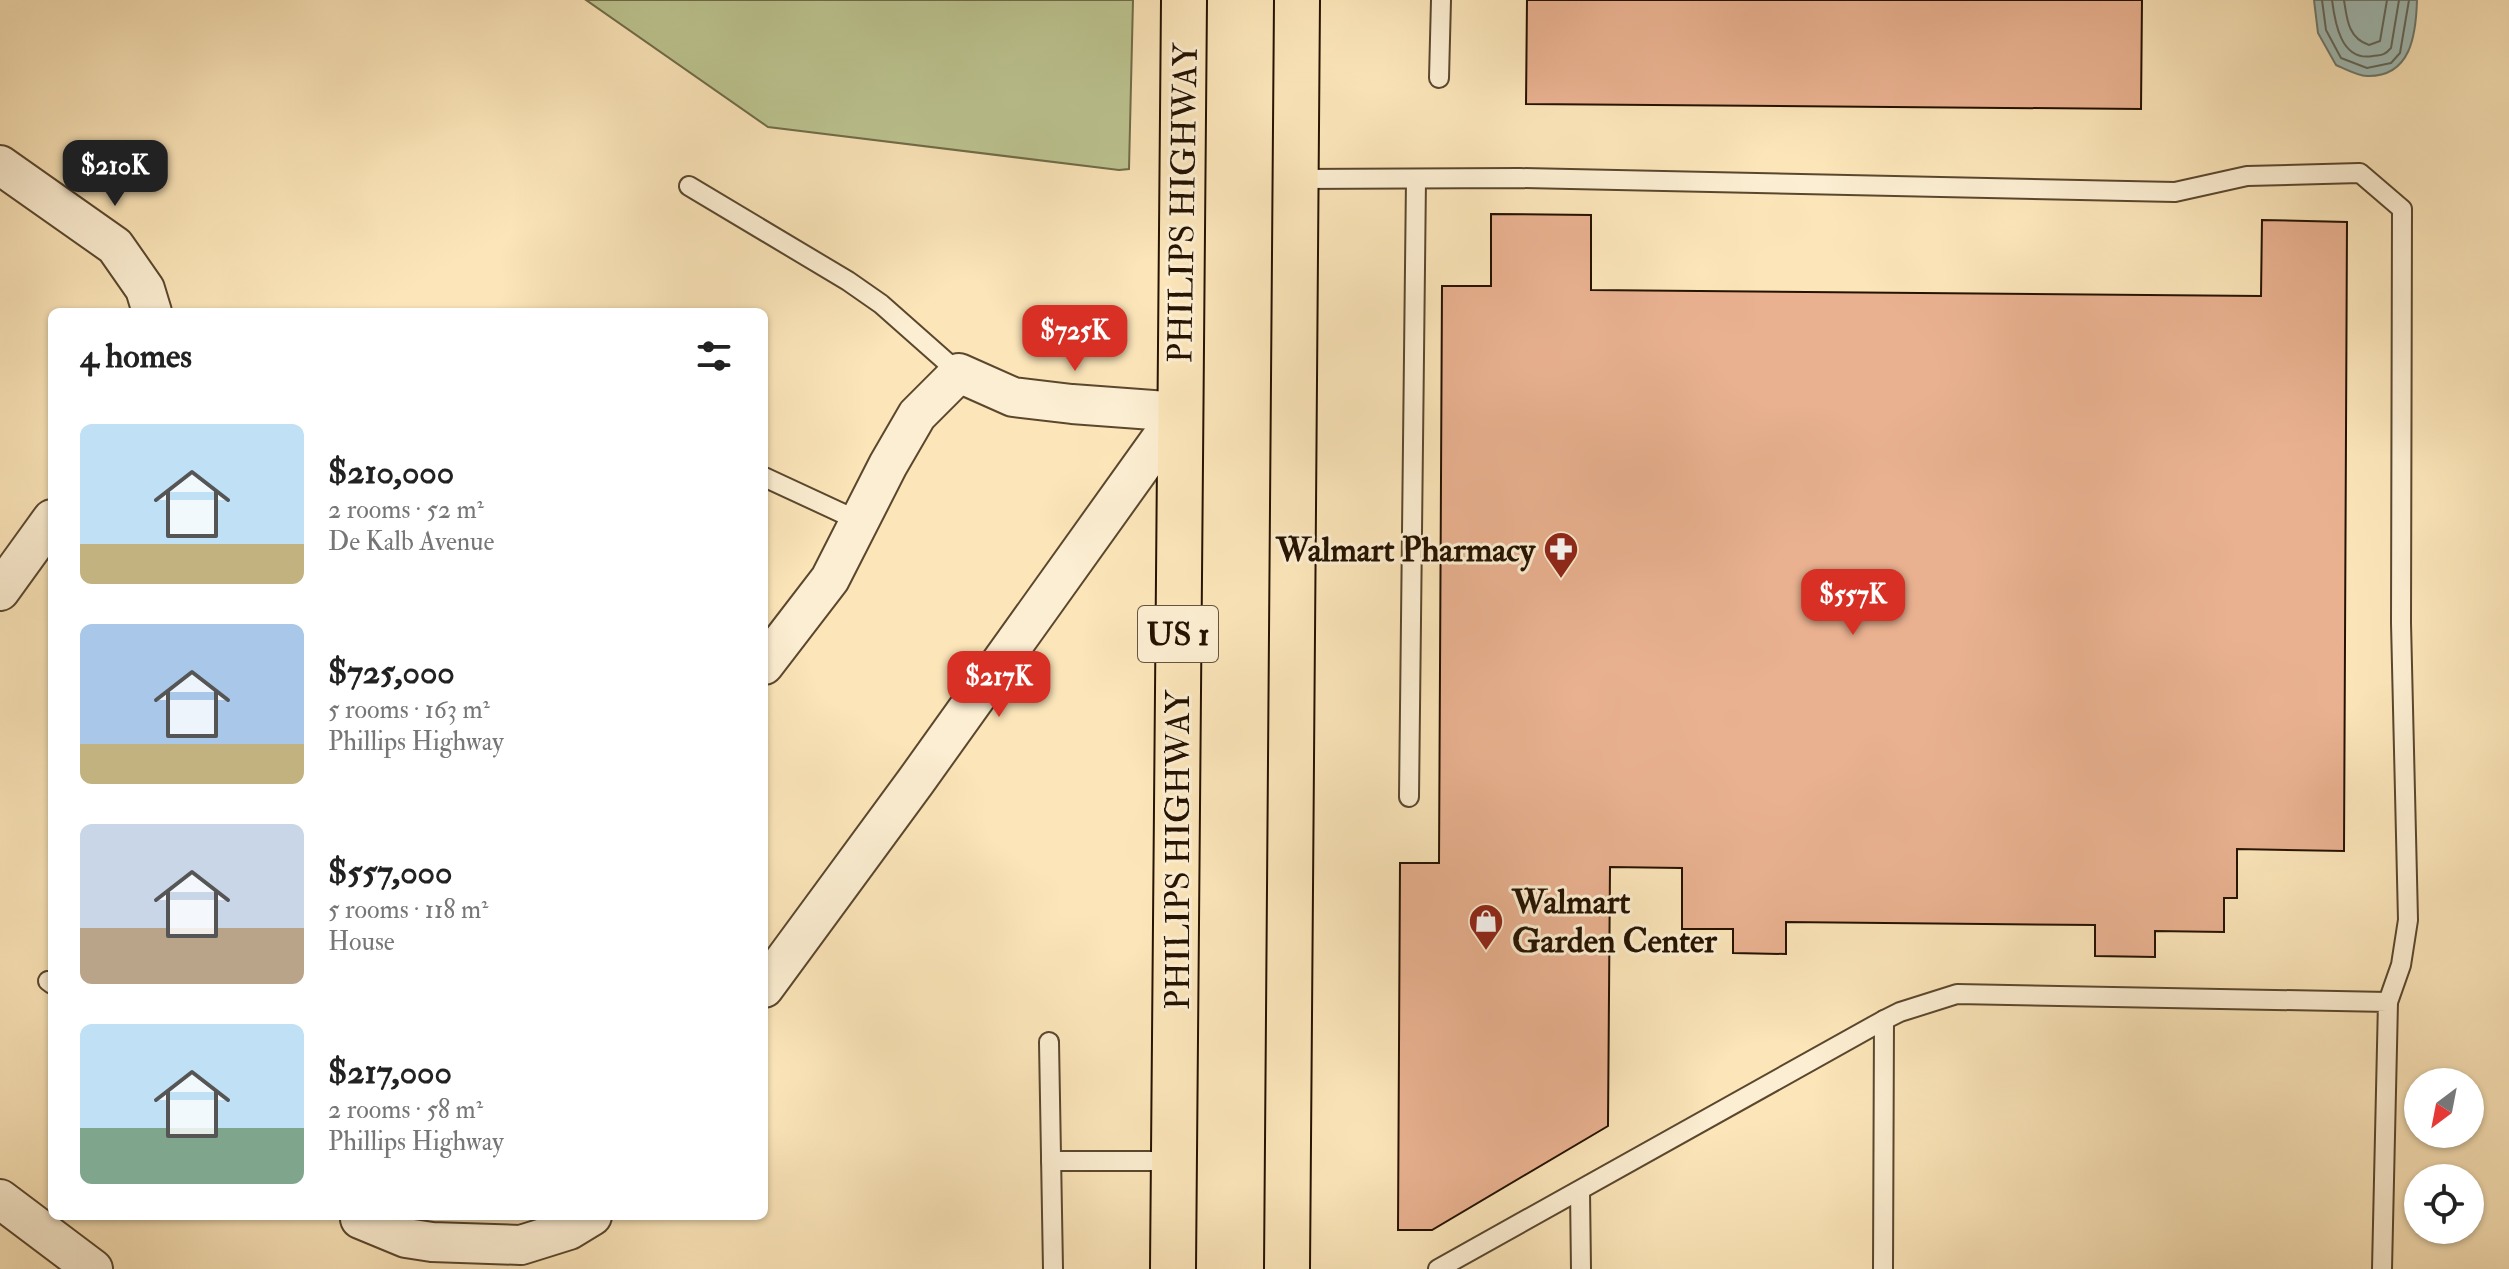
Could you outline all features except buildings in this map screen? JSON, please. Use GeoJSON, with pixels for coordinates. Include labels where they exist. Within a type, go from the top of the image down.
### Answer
{"type":"FeatureCollection","features":[{"type":"Feature","properties":{"kind":"main road","name":"PHILIPS HIGHWAY"},"geometry":{"type":"LineString","coordinates":[[1173,1269],[1184,0]]}},
{"type":"Feature","properties":{"kind":"main road"},"geometry":{"type":"LineString","coordinates":[[1287,1269],[1297,0]]}},
{"type":"Feature","properties":{"kind":"street"},"geometry":{"type":"LineString","coordinates":[[0,165],[115,246],[145,289],[151,308]]}},
{"type":"Feature","properties":{"kind":"street"},"geometry":{"type":"LineString","coordinates":[[768,660],[830,579],[917,415],[959,373],[1013,397],[1180,412]]}},
{"type":"Feature","properties":{"kind":"street"},"geometry":{"type":"LineString","coordinates":[[768,983],[926,769],[1180,412]]}},
{"type":"Feature","properties":{"kind":"street"},"geometry":{"type":"LineString","coordinates":[[0,591],[48,525]]}},
{"type":"Feature","properties":{"kind":"street"},"geometry":{"type":"LineString","coordinates":[[0,1199],[93,1269]]}},
{"type":"Feature","properties":{"kind":"street"},"geometry":{"type":"LineString","coordinates":[[366,1220],[406,1238],[432,1242],[521,1245],[569,1230],[585,1220]]}},
{"type":"Feature","properties":{"kind":"lane"},"geometry":{"type":"LineString","coordinates":[[1439,78],[1441,0]]}},
{"type":"Feature","properties":{"kind":"lane"},"geometry":{"type":"LineString","coordinates":[[1296,179],[1520,178],[2175,192],[2247,176],[2360,173],[2402,209],[2401,623],[2408,920],[2401,965],[2388,1002],[2382,1269]]}},
{"type":"Feature","properties":{"kind":"lane"},"geometry":{"type":"LineString","coordinates":[[1409,797],[1416,179]]}},
{"type":"Feature","properties":{"kind":"lane"},"geometry":{"type":"LineString","coordinates":[[689,186],[848,281],[881,304],[959,373]]}},
{"type":"Feature","properties":{"kind":"lane"},"geometry":{"type":"LineString","coordinates":[[768,479],[859,521]]}},
{"type":"Feature","properties":{"kind":"lane"},"geometry":{"type":"LineString","coordinates":[[1438,1269],[1884,1020],[1957,994],[2388,1002]]}},
{"type":"Feature","properties":{"kind":"lane"},"geometry":{"type":"LineString","coordinates":[[1883,1269],[1884,1020]]}},
{"type":"Feature","properties":{"kind":"lane"},"geometry":{"type":"LineString","coordinates":[[1049,1042],[1053,1269]]}},
{"type":"Feature","properties":{"kind":"lane"},"geometry":{"type":"LineString","coordinates":[[1051,1161],[1174,1161]]}},
{"type":"Feature","properties":{"kind":"lane"},"geometry":{"type":"LineString","coordinates":[[1580,1191],[1581,1269]]}},
{"type":"Feature","properties":{"kind":"green space"},"geometry":{"type":"Polygon","coordinates":[[[586,0],[1133,0],[1129,169],[768,127],[586,0]]]}},
{"type":"Feature","properties":{"kind":"water"},"geometry":{"type":"Polygon","coordinates":[[[2314,0],[2417,0],[2412,40],[2402,62],[2382,74],[2367,76],[2336,65],[2318,33],[2314,0]]]}},
{"type":"Feature","properties":{"kind":"place","name":"Walmart Pharmacy"},"geometry":{"type":"Point","coordinates":[1561,580]}},
{"type":"Feature","properties":{"kind":"place","name":"Walmart Garden Center"},"geometry":{"type":"Point","coordinates":[1486,952]}}]}
